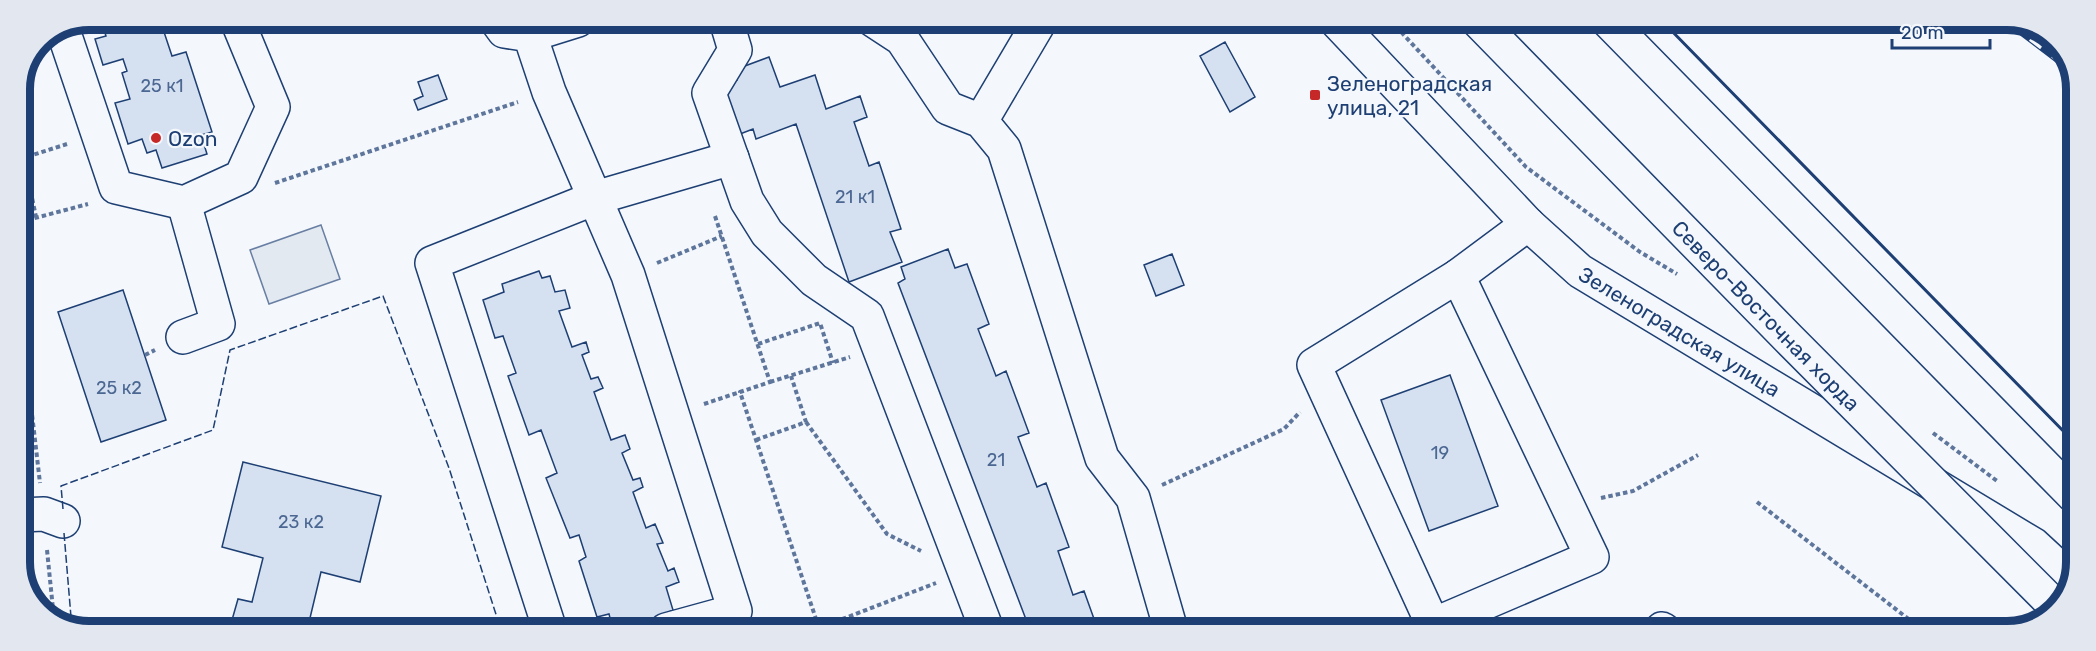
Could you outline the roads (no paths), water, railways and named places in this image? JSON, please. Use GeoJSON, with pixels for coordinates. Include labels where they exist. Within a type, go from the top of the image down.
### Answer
{"type":"FeatureCollection","features":[{"type":"Feature","properties":{"kind":"main road"},"geometry":{"type":"LineString","coordinates":[[65,35],[116,187],[184,203],[241,177],[273,107],[241,30]]}},
{"type":"Feature","properties":{"kind":"main road"},"geometry":{"type":"LineString","coordinates":[[503,30],[530,35],[546,30]]}},
{"type":"Feature","properties":{"kind":"main road"},"geometry":{"type":"LineString","coordinates":[[729,30],[735,50],[709,93],[747,201],[767,233],[814,280],[867,316],[983,621]]}},
{"type":"Feature","properties":{"kind":"main road"},"geometry":{"type":"LineString","coordinates":[[888,30],[902,39],[948,108],[981,121],[1004,149],[1101,458],[1133,498],[1168,621]]}},
{"type":"Feature","properties":{"kind":"main road"},"geometry":{"type":"LineString","coordinates":[[981,121],[1035,30]]}},
{"type":"Feature","properties":{"kind":"main road","name":"Зеленоградская улица"},"geometry":{"type":"LineString","coordinates":[[1345,30],[1528,224],[1580,271],[2015,533],[2034,545],[2065,573]]}},
{"type":"Feature","properties":{"kind":"main road","name":"Северо-Восточная хорда"},"geometry":{"type":"LineString","coordinates":[[1487,30],[1780,331],[2050,602]]}},
{"type":"Feature","properties":{"kind":"main road"},"geometry":{"type":"LineString","coordinates":[[1617,30],[2066,488]]}},
{"type":"Feature","properties":{"kind":"main road"},"geometry":{"type":"LineString","coordinates":[[530,35],[549,92],[628,275],[735,611],[699,621]]}},
{"type":"Feature","properties":{"kind":"main road"},"geometry":{"type":"LineString","coordinates":[[547,621],[432,263],[595,198],[732,158]]}},
{"type":"Feature","properties":{"kind":"main road"},"geometry":{"type":"LineString","coordinates":[[183,337],[218,324],[184,203]]}},
{"type":"Feature","properties":{"kind":"main road"},"geometry":{"type":"LineString","coordinates":[[1427,621],[1314,366],[1458,276],[1528,224]]}},
{"type":"Feature","properties":{"kind":"main road"},"geometry":{"type":"LineString","coordinates":[[1446,621],[1592,557],[1458,276]]}},
{"type":"Feature","properties":{"kind":"railway"},"geometry":{"type":"LineString","coordinates":[[2021,32],[2058,60]]}},
{"type":"Feature","properties":{"kind":"place","name":"Зеленоградская улица, 21"},"geometry":{"type":"Point","coordinates":[1315,95]}},
{"type":"Feature","properties":{"kind":"place","name":"Ozon"},"geometry":{"type":"Point","coordinates":[156,138]}}]}
